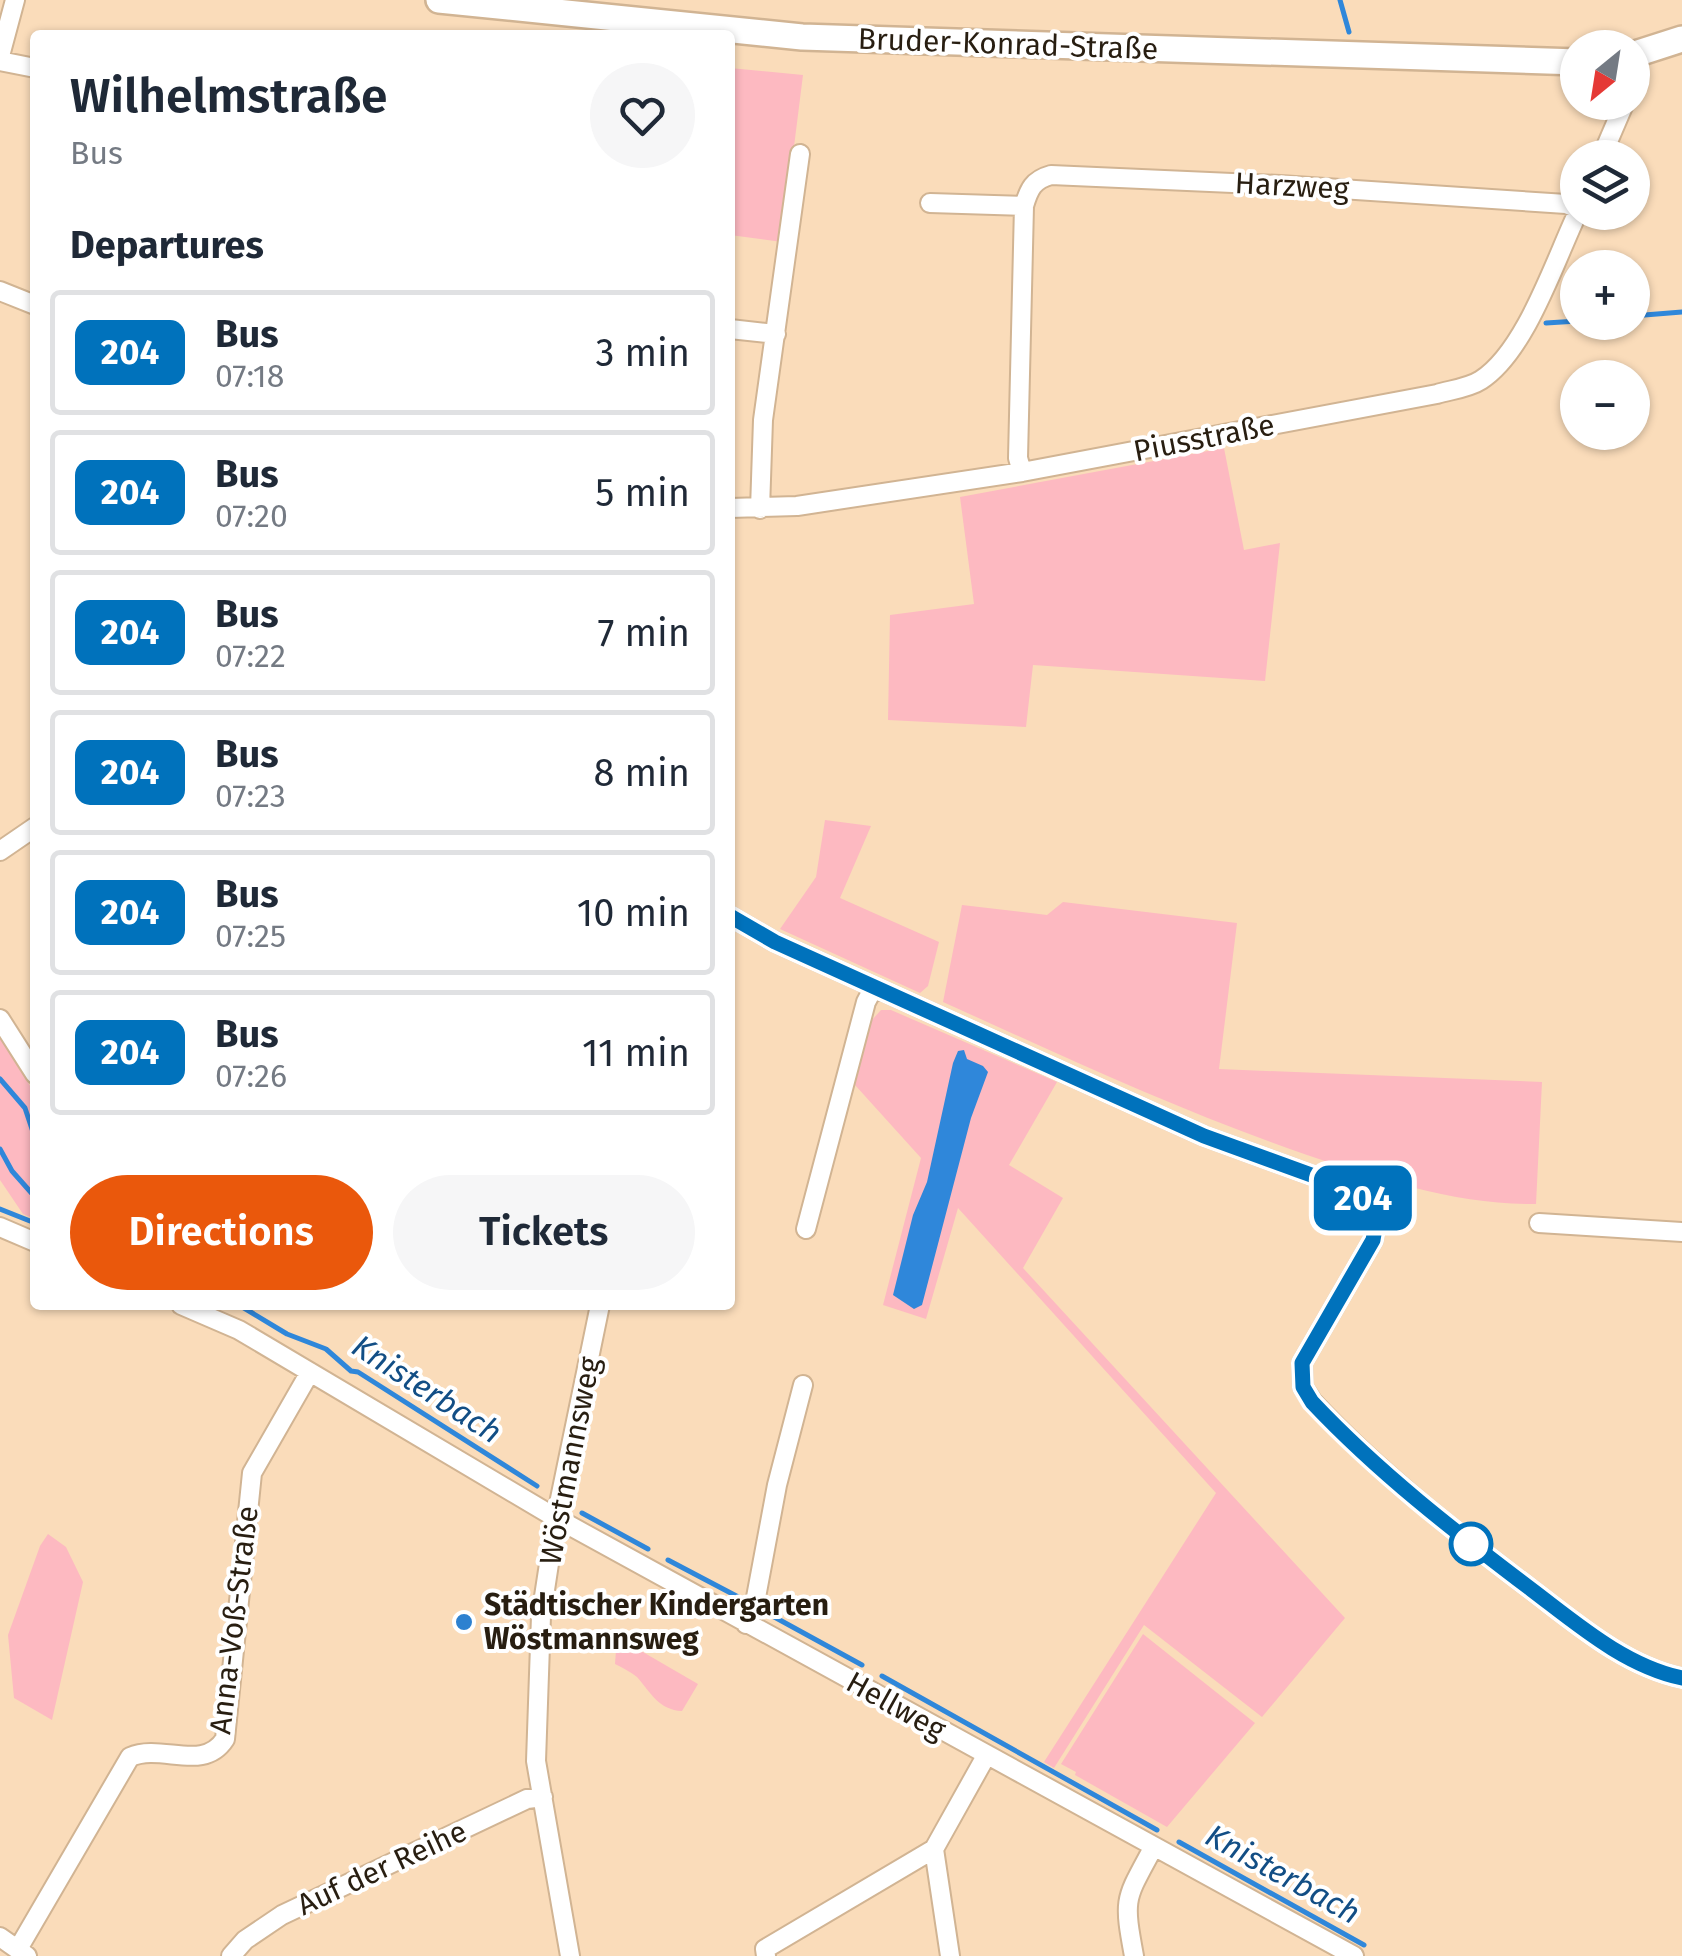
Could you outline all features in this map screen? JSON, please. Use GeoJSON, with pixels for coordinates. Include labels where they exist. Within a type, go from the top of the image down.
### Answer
{"type":"FeatureCollection","features":[{"type":"Feature","properties":{"kind":"street"},"geometry":{"type":"LineString","coordinates":[[16,0],[0,58],[30,67]]}},
{"type":"Feature","properties":{"kind":"street","name":"Bruder-Konrad-Straße"},"geometry":{"type":"LineString","coordinates":[[439,0],[726,30]]}},
{"type":"Feature","properties":{"kind":"street","name":"Bruder-Konrad-Straße"},"geometry":{"type":"LineString","coordinates":[[735,31],[802,38],[1560,61]]}},
{"type":"Feature","properties":{"kind":"street"},"geometry":{"type":"LineString","coordinates":[[1650,49],[1682,38]]}},
{"type":"Feature","properties":{"kind":"street"},"geometry":{"type":"LineString","coordinates":[[760,509],[763,420],[800,154]]}},
{"type":"Feature","properties":{"kind":"street","name":"Harzweg"},"geometry":{"type":"LineString","coordinates":[[1024,206],[1029,189],[1038,178],[1051,175],[1560,204]]}},
{"type":"Feature","properties":{"kind":"street"},"geometry":{"type":"LineString","coordinates":[[930,203],[1024,206],[1018,458],[1022,472]]}},
{"type":"Feature","properties":{"kind":"street","name":"Piusstraße"},"geometry":{"type":"LineString","coordinates":[[735,508],[760,509],[1022,472],[1436,394],[1479,382],[1503,361],[1521,335],[1569,230]]}},
{"type":"Feature","properties":{"kind":"street"},"geometry":{"type":"LineString","coordinates":[[0,291],[30,303]]}},
{"type":"Feature","properties":{"kind":"street"},"geometry":{"type":"LineString","coordinates":[[735,330],[776,334]]}},
{"type":"Feature","properties":{"kind":"street"},"geometry":{"type":"LineString","coordinates":[[0,851],[30,830]]}},
{"type":"Feature","properties":{"kind":"street"},"geometry":{"type":"LineString","coordinates":[[735,919],[775,942],[1204,1136],[1358,1192],[1371,1207],[1376,1229],[1302,1363],[1303,1387],[1312,1402],[1437,1519],[1552,1605],[1630,1659],[1682,1678]]}},
{"type":"Feature","properties":{"kind":"street"},"geometry":{"type":"LineString","coordinates":[[806,1230],[866,1002],[874,987]]}},
{"type":"Feature","properties":{"kind":"street"},"geometry":{"type":"LineString","coordinates":[[0,1019],[30,1066]]}},
{"type":"Feature","properties":{"kind":"street"},"geometry":{"type":"LineString","coordinates":[[1540,1223],[1682,1232]]}},
{"type":"Feature","properties":{"kind":"street"},"geometry":{"type":"LineString","coordinates":[[0,1228],[30,1240]]}},
{"type":"Feature","properties":{"kind":"street","name":"Hellweg"},"geometry":{"type":"LineString","coordinates":[[192,1310],[239,1330],[556,1518],[1354,1956]]}},
{"type":"Feature","properties":{"kind":"street","name":"Wöstmannsweg"},"geometry":{"type":"LineString","coordinates":[[570,1956],[536,1761],[541,1616],[556,1518],[599,1310]]}},
{"type":"Feature","properties":{"kind":"street","name":"Anna-Voß-Straße"},"geometry":{"type":"LineString","coordinates":[[22,1953],[130,1757],[141,1752],[206,1757],[218,1750],[225,1738],[252,1473],[310,1372]]}},
{"type":"Feature","properties":{"kind":"street"},"geometry":{"type":"LineString","coordinates":[[746,1624],[754,1608],[777,1484],[803,1385]]}},
{"type":"Feature","properties":{"kind":"street"},"geometry":{"type":"LineString","coordinates":[[766,1956],[765,1949],[934,1849],[986,1756]]}},
{"type":"Feature","properties":{"kind":"street","name":"Auf der Reihe"},"geometry":{"type":"LineString","coordinates":[[231,1956],[245,1940],[282,1915],[528,1800],[543,1797]]}},
{"type":"Feature","properties":{"kind":"street"},"geometry":{"type":"LineString","coordinates":[[1134,1956],[1125,1908],[1128,1894],[1152,1848]]}},
{"type":"Feature","properties":{"kind":"street"},"geometry":{"type":"LineString","coordinates":[[934,1849],[950,1956]]}},
{"type":"Feature","properties":{"kind":"street"},"geometry":{"type":"LineString","coordinates":[[0,1937],[22,1953]]}},
{"type":"Feature","properties":{"kind":"shaded area"},"geometry":{"type":"Polygon","coordinates":[[[735,68],[803,75],[782,242],[735,236],[735,68]]]}},
{"type":"Feature","properties":{"kind":"shaded area"},"geometry":{"type":"Polygon","coordinates":[[[1224,448],[1244,550],[1280,543],[1265,681],[1033,665],[1026,727],[888,720],[890,615],[974,604],[960,497],[1224,448]]]}},
{"type":"Feature","properties":{"kind":"shaded area"},"geometry":{"type":"Polygon","coordinates":[[[825,820],[871,826],[840,898],[939,942],[928,986],[920,993],[780,929],[816,877],[825,820]]]}},
{"type":"Feature","properties":{"kind":"shaded area"},"geometry":{"type":"Polygon","coordinates":[[[1063,902],[1237,923],[1219,1069],[1542,1082],[1536,1204],[1449,1196],[1307,1155],[1169,1102],[943,1002],[962,905],[1047,915],[1063,902]]]}},
{"type":"Feature","properties":{"kind":"shaded area"},"geometry":{"type":"Polygon","coordinates":[[[881,1010],[891,1010],[1057,1082],[1009,1165],[1063,1198],[1023,1268],[1345,1618],[1262,1717],[1144,1625],[1054,1768],[1044,1762],[1216,1493],[958,1208],[926,1319],[883,1305],[921,1158],[855,1085],[872,1020],[881,1010]]]}},
{"type":"Feature","properties":{"kind":"shaded area"},"geometry":{"type":"Polygon","coordinates":[[[0,1037],[30,1086],[30,1217],[23,1214],[0,1180],[0,1037]]]}},
{"type":"Feature","properties":{"kind":"shaded area"},"geometry":{"type":"Polygon","coordinates":[[[48,1534],[66,1547],[83,1582],[52,1720],[14,1698],[8,1635],[40,1546],[48,1534]]]}},
{"type":"Feature","properties":{"kind":"shaded area"},"geometry":{"type":"Polygon","coordinates":[[[1143,1634],[1255,1723],[1167,1827],[1061,1764],[1143,1634]]]}},
{"type":"Feature","properties":{"kind":"shaded area"},"geometry":{"type":"Polygon","coordinates":[[[617,1637],[698,1684],[682,1711],[661,1704],[637,1677],[615,1664],[617,1637]]]}},
{"type":"Feature","properties":{"kind":"water"},"geometry":{"type":"Polygon","coordinates":[[[964,1050],[967,1059],[988,1072],[971,1118],[922,1305],[914,1309],[893,1295],[913,1215],[927,1182],[953,1063],[958,1051],[964,1050]]]}},
{"type":"Feature","properties":{"kind":"waterway"},"geometry":{"type":"LineString","coordinates":[[1340,0],[1349,32]]}},
{"type":"Feature","properties":{"kind":"waterway","name":"Knisterbach"},"geometry":{"type":"LineString","coordinates":[[1650,315],[1682,312]]}},
{"type":"Feature","properties":{"kind":"waterway","name":"Knisterbach"},"geometry":{"type":"LineString","coordinates":[[1546,323],[1560,322]]}},
{"type":"Feature","properties":{"kind":"waterway"},"geometry":{"type":"LineString","coordinates":[[0,1079],[25,1108],[30,1123]]}},
{"type":"Feature","properties":{"kind":"waterway","name":"Knisterbach"},"geometry":{"type":"LineString","coordinates":[[0,1149],[30,1191]]}},
{"type":"Feature","properties":{"kind":"waterway"},"geometry":{"type":"LineString","coordinates":[[0,1209],[30,1221]]}},
{"type":"Feature","properties":{"kind":"waterway","name":"Knisterbach"},"geometry":{"type":"LineString","coordinates":[[247,1310],[287,1334],[326,1349],[351,1371],[537,1486]]}},
{"type":"Feature","properties":{"kind":"waterway","name":"Knisterbach"},"geometry":{"type":"LineString","coordinates":[[582,1513],[648,1549]]}},
{"type":"Feature","properties":{"kind":"waterway","name":"Knisterbach"},"geometry":{"type":"LineString","coordinates":[[668,1560],[744,1600]]}},
{"type":"Feature","properties":{"kind":"waterway","name":"Knisterbach"},"geometry":{"type":"LineString","coordinates":[[767,1613],[862,1665]]}},
{"type":"Feature","properties":{"kind":"waterway","name":"Knisterbach"},"geometry":{"type":"LineString","coordinates":[[882,1676],[1157,1830]]}},
{"type":"Feature","properties":{"kind":"waterway","name":"Knisterbach"},"geometry":{"type":"LineString","coordinates":[[1179,1842],[1364,1945]]}},
{"type":"Feature","properties":{"kind":"bus line","name":"204"},"geometry":{"type":"LineString","coordinates":[[735,919],[775,942],[1204,1136],[1358,1192],[1371,1207],[1376,1229],[1302,1363],[1303,1387],[1312,1402],[1437,1519],[1552,1605],[1630,1659],[1682,1678]]}},
{"type":"Feature","properties":{"kind":"place","name":"Städtischer Kindergarten Wöstmannsweg"},"geometry":{"type":"Point","coordinates":[464,1622]}}]}
